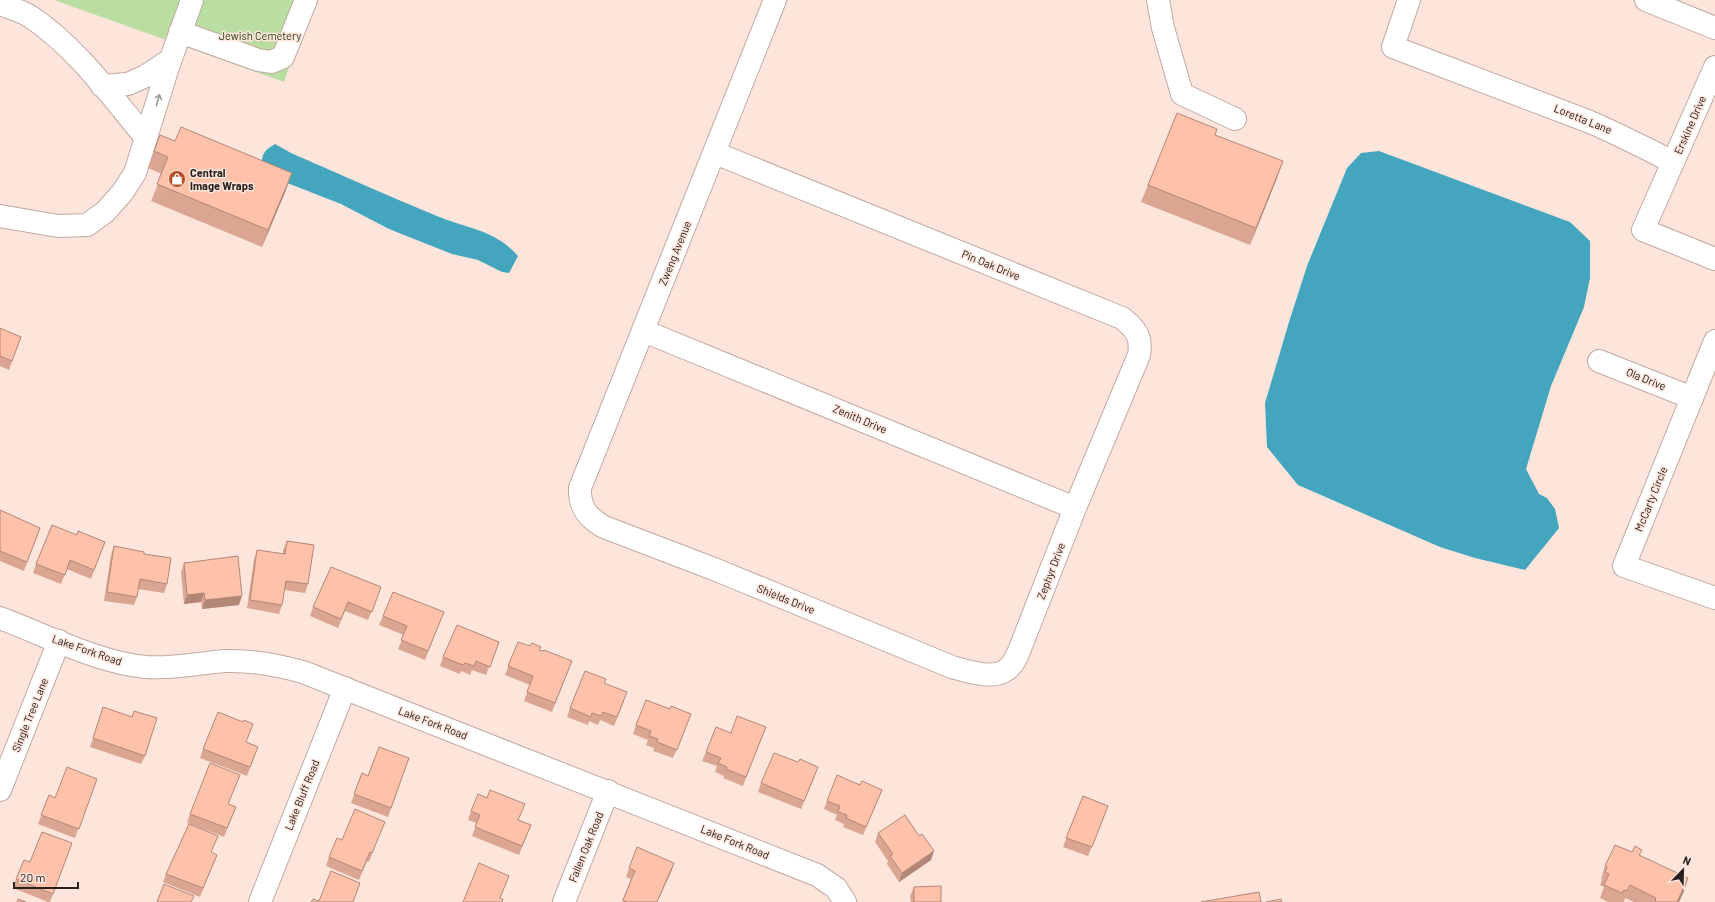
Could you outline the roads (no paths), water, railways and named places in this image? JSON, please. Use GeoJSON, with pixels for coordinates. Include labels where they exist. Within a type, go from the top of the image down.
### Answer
{"type":"FeatureCollection","features":[{"type":"Feature","properties":{"kind":"street"},"geometry":{"type":"LineString","coordinates":[[0,216],[58,226],[87,225],[105,212],[122,193],[135,173],[170,60],[192,0]]}},
{"type":"Feature","properties":{"kind":"street"},"geometry":{"type":"LineString","coordinates":[[180,32],[258,60],[271,62],[283,57],[306,0]]}},
{"type":"Feature","properties":{"kind":"street","name":"Zweng Avenue"},"geometry":{"type":"LineString","coordinates":[[582,506],[579,496],[580,488],[775,0]]}},
{"type":"Feature","properties":{"kind":"street"},"geometry":{"type":"LineString","coordinates":[[1158,0],[1163,28],[1182,94],[1235,119]]}},
{"type":"Feature","properties":{"kind":"street","name":"Loretta Lane"},"geometry":{"type":"LineString","coordinates":[[1409,0],[1393,47],[1622,135],[1635,144],[1673,162]]}},
{"type":"Feature","properties":{"kind":"street"},"geometry":{"type":"LineString","coordinates":[[1646,0],[1715,28]]}},
{"type":"Feature","properties":{"kind":"street"},"geometry":{"type":"LineString","coordinates":[[0,4],[30,16],[82,62],[146,138]]}},
{"type":"Feature","properties":{"kind":"street"},"geometry":{"type":"LineString","coordinates":[[102,86],[128,84],[146,76],[170,60]]}},
{"type":"Feature","properties":{"kind":"street","name":"Erskine Drive"},"geometry":{"type":"LineString","coordinates":[[1673,162],[1715,67]]}},
{"type":"Feature","properties":{"kind":"street","name":"Pin Oak Drive"},"geometry":{"type":"LineString","coordinates":[[715,153],[1122,318],[1133,327],[1137,333],[1140,348],[1139,355],[1095,460]]}},
{"type":"Feature","properties":{"kind":"street"},"geometry":{"type":"LineString","coordinates":[[1673,162],[1643,230],[1715,259]]}},
{"type":"Feature","properties":{"kind":"street","name":"Zenith Drive"},"geometry":{"type":"LineString","coordinates":[[644,330],[1075,508]]}},
{"type":"Feature","properties":{"kind":"street","name":"McCarty Circle"},"geometry":{"type":"LineString","coordinates":[[1715,341],[1624,566],[1715,598]]}},
{"type":"Feature","properties":{"kind":"street","name":"Ola Drive"},"geometry":{"type":"LineString","coordinates":[[1599,360],[1692,398]]}},
{"type":"Feature","properties":{"kind":"street","name":"Zephyr Drive"},"geometry":{"type":"LineString","coordinates":[[998,674],[1006,670],[1016,658],[1022,646],[1095,460]]}},
{"type":"Feature","properties":{"kind":"street","name":"Shields Drive"},"geometry":{"type":"LineString","coordinates":[[582,506],[596,522],[604,527],[952,667],[974,673],[998,674]]}},
{"type":"Feature","properties":{"kind":"street","name":"Lake Fork Road"},"geometry":{"type":"LineString","coordinates":[[0,618],[106,659],[126,664],[147,667],[167,667],[240,661],[272,664],[303,672],[818,875],[836,888],[845,902]]}},
{"type":"Feature","properties":{"kind":"street","name":"Single Tree Lane"},"geometry":{"type":"LineString","coordinates":[[0,790],[59,641]]}},
{"type":"Feature","properties":{"kind":"street","name":"Lake Bluff Road"},"geometry":{"type":"LineString","coordinates":[[260,902],[345,688]]}},
{"type":"Feature","properties":{"kind":"street","name":"Fallen Oak Road"},"geometry":{"type":"LineString","coordinates":[[564,902],[608,792]]}},
{"type":"Feature","properties":{"kind":"water"},"geometry":{"type":"Polygon","coordinates":[[[275,144],[291,153],[419,208],[490,235],[500,240],[518,256],[509,273],[502,272],[478,260],[452,254],[389,229],[341,204],[277,179],[262,170],[262,161],[265,151],[275,144]]]}},
{"type":"Feature","properties":{"kind":"water"},"geometry":{"type":"Polygon","coordinates":[[[1379,151],[1570,222],[1590,241],[1590,278],[1584,307],[1551,386],[1526,469],[1539,494],[1547,498],[1555,509],[1559,528],[1525,570],[1475,558],[1440,547],[1298,485],[1267,447],[1265,403],[1307,266],[1347,168],[1361,153],[1379,151]]]}},
{"type":"Feature","properties":{"kind":"place","name":"Central Image Wraps"},"geometry":{"type":"Point","coordinates":[177,179]}},
{"type":"Feature","properties":{"kind":"park label","name":"Jewish Cemetery"},"geometry":{"type":"Point","coordinates":[260,36]}}]}
